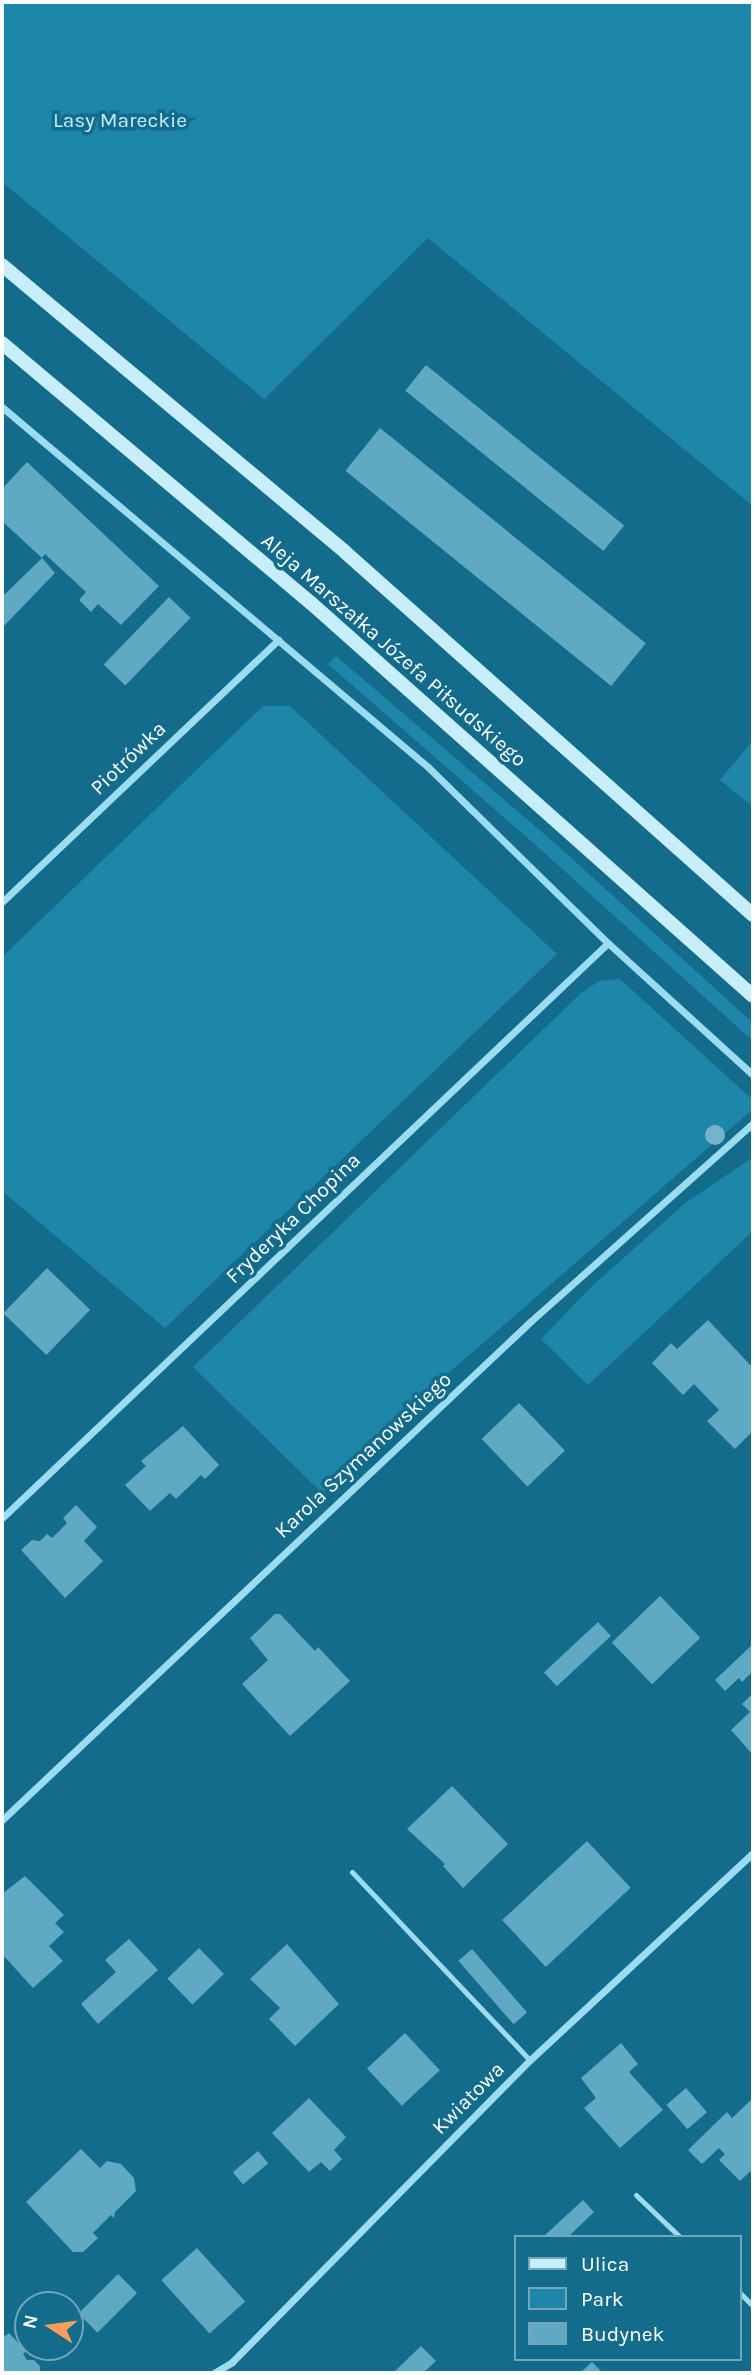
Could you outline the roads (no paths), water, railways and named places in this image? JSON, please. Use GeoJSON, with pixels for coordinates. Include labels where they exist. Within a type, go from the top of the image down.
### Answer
{"type":"FeatureCollection","features":[{"type":"Feature","properties":{"kind":"main road","name":"Aleja Marszałka Józefa Piłsudskiego"},"geometry":{"type":"LineString","coordinates":[[2,265],[345,552],[753,915]]}},
{"type":"Feature","properties":{"kind":"main road","name":"Aleja Marszałka Józefa Piłsudskiego"},"geometry":{"type":"LineString","coordinates":[[2,343],[311,603],[753,996]]}},
{"type":"Feature","properties":{"kind":"street"},"geometry":{"type":"LineString","coordinates":[[2,407],[428,767],[608,943],[753,1075]]}},
{"type":"Feature","properties":{"kind":"street","name":"Piotrówka"},"geometry":{"type":"LineString","coordinates":[[2,902],[278,640]]}},
{"type":"Feature","properties":{"kind":"street","name":"Fryderyka Chopina"},"geometry":{"type":"LineString","coordinates":[[2,1518],[608,943]]}},
{"type":"Feature","properties":{"kind":"street","name":"Karola Szymanowskiego"},"geometry":{"type":"LineString","coordinates":[[2,1819],[531,1321],[753,1123]]}},
{"type":"Feature","properties":{"kind":"street","name":"Kwiatowa"},"geometry":{"type":"LineString","coordinates":[[214,2373],[232,2362],[530,2060],[753,1853]]}},
{"type":"Feature","properties":{"kind":"lane"},"geometry":{"type":"LineString","coordinates":[[352,1872],[530,2060]]}},
{"type":"Feature","properties":{"kind":"lane"},"geometry":{"type":"LineString","coordinates":[[636,2195],[678,2235]]}},
{"type":"Feature","properties":{"kind":"park label","name":"Lasy Mareckie"},"geometry":{"type":"Point","coordinates":[120,120]}}]}
